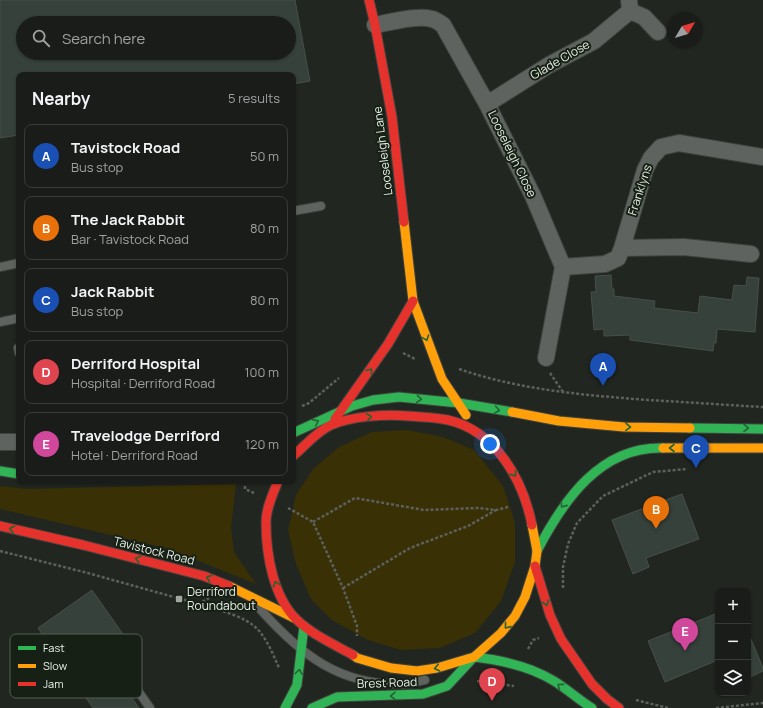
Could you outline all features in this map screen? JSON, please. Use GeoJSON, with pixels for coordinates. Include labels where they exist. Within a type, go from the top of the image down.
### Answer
{"type":"FeatureCollection","features":[{"type":"Feature","properties":{"kind":"main road","name":"Looseleigh Lane"},"geometry":{"type":"LineString","coordinates":[[369,0],[376,25],[392,117],[413,301],[442,379],[476,430]]}},
{"type":"Feature","properties":{"kind":"main road"},"geometry":{"type":"LineString","coordinates":[[331,425],[388,344],[413,301]]}},
{"type":"Feature","properties":{"kind":"main road"},"geometry":{"type":"LineString","coordinates":[[296,432],[352,406],[399,397],[459,403],[559,421],[624,427],[763,429]]}},
{"type":"Feature","properties":{"kind":"main road"},"geometry":{"type":"LineString","coordinates":[[296,453],[320,432],[331,425],[354,419],[398,414],[448,420],[476,430],[491,443],[505,460],[518,480],[531,520],[537,551]]}},
{"type":"Feature","properties":{"kind":"main road"},"geometry":{"type":"LineString","coordinates":[[474,657],[501,633],[515,616],[535,566],[537,551],[550,524],[565,501],[581,483],[609,461],[642,448],[763,448]]}},
{"type":"Feature","properties":{"kind":"main road"},"geometry":{"type":"LineString","coordinates":[[0,471],[16,474]]}},
{"type":"Feature","properties":{"kind":"main road"},"geometry":{"type":"LineString","coordinates":[[277,484],[270,501],[266,521],[269,559],[274,582],[283,601],[295,618],[304,626],[357,658],[391,668],[417,671],[437,668],[474,657],[493,659],[526,668],[556,682],[592,708]]}},
{"type":"Feature","properties":{"kind":"main road","name":"Tavistock Road"},"geometry":{"type":"LineString","coordinates":[[0,526],[83,545],[204,576],[229,586],[295,618]]}},
{"type":"Feature","properties":{"kind":"main road"},"geometry":{"type":"LineString","coordinates":[[535,566],[549,613],[556,631],[564,645],[595,689],[608,701],[619,708]]}},
{"type":"Feature","properties":{"kind":"main road"},"geometry":{"type":"LineString","coordinates":[[285,708],[298,681],[304,626]]}},
{"type":"Feature","properties":{"kind":"main road","name":"Brest Road"},"geometry":{"type":"LineString","coordinates":[[312,708],[338,697],[423,694],[447,686],[474,657]]}},
{"type":"Feature","properties":{"kind":"street","name":"Glade Close"},"geometry":{"type":"LineString","coordinates":[[487,104],[549,65],[594,41],[629,6],[644,17],[658,32]]}},
{"type":"Feature","properties":{"kind":"street","name":"Looseleigh Close"},"geometry":{"type":"LineString","coordinates":[[376,25],[406,19],[423,18],[433,19],[443,25],[487,104],[533,196],[563,267]]}},
{"type":"Feature","properties":{"kind":"street","name":"Franklyns"},"geometry":{"type":"LineString","coordinates":[[563,267],[605,264],[618,258],[645,170],[651,158],[661,147],[679,143],[763,157]]}},
{"type":"Feature","properties":{"kind":"street"},"geometry":{"type":"LineString","coordinates":[[622,248],[684,247],[751,254]]}},
{"type":"Feature","properties":{"kind":"street"},"geometry":{"type":"LineString","coordinates":[[546,358],[563,267]]}},
{"type":"Feature","properties":{"kind":"street"},"geometry":{"type":"LineString","coordinates":[[0,442],[16,442]]}},
{"type":"Feature","properties":{"kind":"lane"},"geometry":{"type":"LineString","coordinates":[[296,211],[321,206]]}},
{"type":"Feature","properties":{"kind":"lane"},"geometry":{"type":"LineString","coordinates":[[0,267],[16,264]]}},
{"type":"Feature","properties":{"kind":"lane"},"geometry":{"type":"LineString","coordinates":[[1,322],[16,319]]}},
{"type":"Feature","properties":{"kind":"lane"},"geometry":{"type":"LineString","coordinates":[[248,596],[274,625],[301,650],[330,668],[348,677],[363,682],[405,684],[440,677],[474,657]]}},
{"type":"Feature","properties":{"kind":"lane"},"geometry":{"type":"LineString","coordinates":[[142,697],[150,708]]}},
{"type":"Feature","properties":{"kind":"path"},"geometry":{"type":"LineString","coordinates":[[546,358],[546,367],[563,392]]}},
{"type":"Feature","properties":{"kind":"path"},"geometry":{"type":"LineString","coordinates":[[298,408],[309,402],[344,375]]}},
{"type":"Feature","properties":{"kind":"path"},"geometry":{"type":"LineString","coordinates":[[483,376],[515,385],[563,392],[620,398],[763,407]]}},
{"type":"Feature","properties":{"kind":"path"},"geometry":{"type":"LineString","coordinates":[[563,593],[563,567],[568,544],[577,523],[603,496],[653,472],[691,468]]}},
{"type":"Feature","properties":{"kind":"path"},"geometry":{"type":"LineString","coordinates":[[344,588],[410,548],[468,526],[496,510],[478,508],[424,510],[355,498],[313,522],[344,588],[356,626]]}},
{"type":"Feature","properties":{"kind":"path"},"geometry":{"type":"LineString","coordinates":[[0,551],[84,572],[199,604],[244,619],[260,632],[277,662],[282,676],[298,681]]}},
{"type":"Feature","properties":{"kind":"path"},"geometry":{"type":"LineString","coordinates":[[199,604],[229,586]]}},
{"type":"Feature","properties":{"kind":"path"},"geometry":{"type":"LineString","coordinates":[[526,668],[528,648],[533,640],[556,631]]}},
{"type":"Feature","properties":{"kind":"path"},"geometry":{"type":"LineString","coordinates":[[634,700],[668,708]]}},
{"type":"Feature","properties":{"kind":"path"},"geometry":{"type":"LineString","coordinates":[[716,708],[763,703]]}},
{"type":"Feature","properties":{"kind":"shaded area"},"geometry":{"type":"Polygon","coordinates":[[[407,430],[443,437],[474,450],[503,486],[515,523],[515,562],[501,601],[475,633],[440,648],[401,650],[368,640],[332,620],[311,599],[296,564],[288,531],[296,495],[313,469],[339,447],[372,432],[407,430]]]}},
{"type":"Feature","properties":{"kind":"shaded area"},"geometry":{"type":"Polygon","coordinates":[[[236,484],[231,528],[234,552],[256,584],[166,548],[0,509],[0,486],[27,489],[236,484]]]}},
{"type":"Feature","properties":{"kind":"building"},"geometry":{"type":"Polygon","coordinates":[[[0,0],[295,0],[310,81],[296,83],[296,72],[16,72],[16,135],[0,138],[0,0]]]}},
{"type":"Feature","properties":{"kind":"building"},"geometry":{"type":"Polygon","coordinates":[[[611,275],[614,296],[655,301],[654,308],[698,313],[700,296],[732,300],[734,285],[746,286],[747,277],[759,278],[755,332],[717,329],[716,343],[714,343],[713,351],[630,340],[630,335],[604,336],[604,329],[594,330],[591,292],[596,292],[595,276],[611,275]]]}},
{"type":"Feature","properties":{"kind":"building"},"geometry":{"type":"Polygon","coordinates":[[[682,494],[699,539],[646,558],[649,567],[633,574],[612,520],[682,494]]]}},
{"type":"Feature","properties":{"kind":"building"},"geometry":{"type":"Polygon","coordinates":[[[92,590],[123,634],[42,634],[38,628],[92,590]]]}},
{"type":"Feature","properties":{"kind":"building"},"geometry":{"type":"Polygon","coordinates":[[[715,614],[715,661],[665,682],[648,641],[715,614]]]}},
{"type":"Feature","properties":{"kind":"building"},"geometry":{"type":"Polygon","coordinates":[[[751,639],[763,668],[763,671],[751,677],[751,639]]]}},
{"type":"Feature","properties":{"kind":"building"},"geometry":{"type":"Polygon","coordinates":[[[86,698],[132,698],[139,708],[93,708],[86,698]]]}},
{"type":"Feature","properties":{"kind":"traffic: fast"},"geometry":{"type":"LineString","coordinates":[[296,432],[352,406],[373,400],[399,397],[459,403],[512,412]]}},
{"type":"Feature","properties":{"kind":"traffic: fast"},"geometry":{"type":"LineString","coordinates":[[690,428],[763,429]]}},
{"type":"Feature","properties":{"kind":"traffic: fast"},"geometry":{"type":"LineString","coordinates":[[537,551],[559,514],[586,480],[602,467],[620,456],[641,450],[663,448]]}},
{"type":"Feature","properties":{"kind":"traffic: fast"},"geometry":{"type":"LineString","coordinates":[[0,471],[16,474]]}},
{"type":"Feature","properties":{"kind":"traffic: fast"},"geometry":{"type":"LineString","coordinates":[[285,708],[297,685],[304,626]]}},
{"type":"Feature","properties":{"kind":"traffic: fast"},"geometry":{"type":"LineString","coordinates":[[312,708],[337,697],[423,694],[447,686],[474,657]]}},
{"type":"Feature","properties":{"kind":"traffic: fast"},"geometry":{"type":"LineString","coordinates":[[474,657],[505,662],[535,671],[554,681],[592,708]]}},
{"type":"Feature","properties":{"kind":"traffic: slow"},"geometry":{"type":"LineString","coordinates":[[404,222],[413,301],[442,379],[466,415]]}},
{"type":"Feature","properties":{"kind":"traffic: slow"},"geometry":{"type":"LineString","coordinates":[[512,412],[559,421],[624,427],[690,428]]}},
{"type":"Feature","properties":{"kind":"traffic: slow"},"geometry":{"type":"LineString","coordinates":[[663,448],[763,448]]}},
{"type":"Feature","properties":{"kind":"traffic: slow"},"geometry":{"type":"LineString","coordinates":[[353,655],[357,658],[391,668],[417,671],[437,668],[474,657],[501,633],[515,616],[525,597],[535,566],[537,551],[532,525]]}},
{"type":"Feature","properties":{"kind":"traffic: slow"},"geometry":{"type":"LineString","coordinates":[[229,586],[294,618]]}},
{"type":"Feature","properties":{"kind":"traffic: jam"},"geometry":{"type":"LineString","coordinates":[[369,0],[392,117],[404,222]]}},
{"type":"Feature","properties":{"kind":"traffic: jam"},"geometry":{"type":"LineString","coordinates":[[335,419],[388,344],[413,301]]}},
{"type":"Feature","properties":{"kind":"traffic: jam"},"geometry":{"type":"LineString","coordinates":[[296,453],[316,435],[331,425],[339,422],[369,416],[390,415],[428,417],[448,420],[465,426],[480,435],[493,446],[505,460],[522,491],[532,525]]}},
{"type":"Feature","properties":{"kind":"traffic: jam"},"geometry":{"type":"LineString","coordinates":[[277,484],[268,506],[266,517],[267,547],[276,587],[288,610],[296,619],[323,639],[353,655]]}},
{"type":"Feature","properties":{"kind":"traffic: jam"},"geometry":{"type":"LineString","coordinates":[[0,526],[83,545],[204,576],[229,586]]}},
{"type":"Feature","properties":{"kind":"traffic: jam"},"geometry":{"type":"LineString","coordinates":[[535,566],[550,615],[561,639],[592,684],[607,699],[619,708]]}},
{"type":"Feature","properties":{"kind":"place","name":"Tavistock Road"},"geometry":{"type":"Point","coordinates":[603,386]}},
{"type":"Feature","properties":{"kind":"place","name":"Jack Rabbit"},"geometry":{"type":"Point","coordinates":[696,468]}},
{"type":"Feature","properties":{"kind":"place","name":"The Jack Rabbit"},"geometry":{"type":"Point","coordinates":[656,529]}},
{"type":"Feature","properties":{"kind":"place","name":"Derriford Roundabout"},"geometry":{"type":"Point","coordinates":[179,599]}},
{"type":"Feature","properties":{"kind":"place","name":"Travelodge Derriford"},"geometry":{"type":"Point","coordinates":[685,651]}},
{"type":"Feature","properties":{"kind":"place","name":"Derriford Hospital"},"geometry":{"type":"Point","coordinates":[492,701]}}]}
